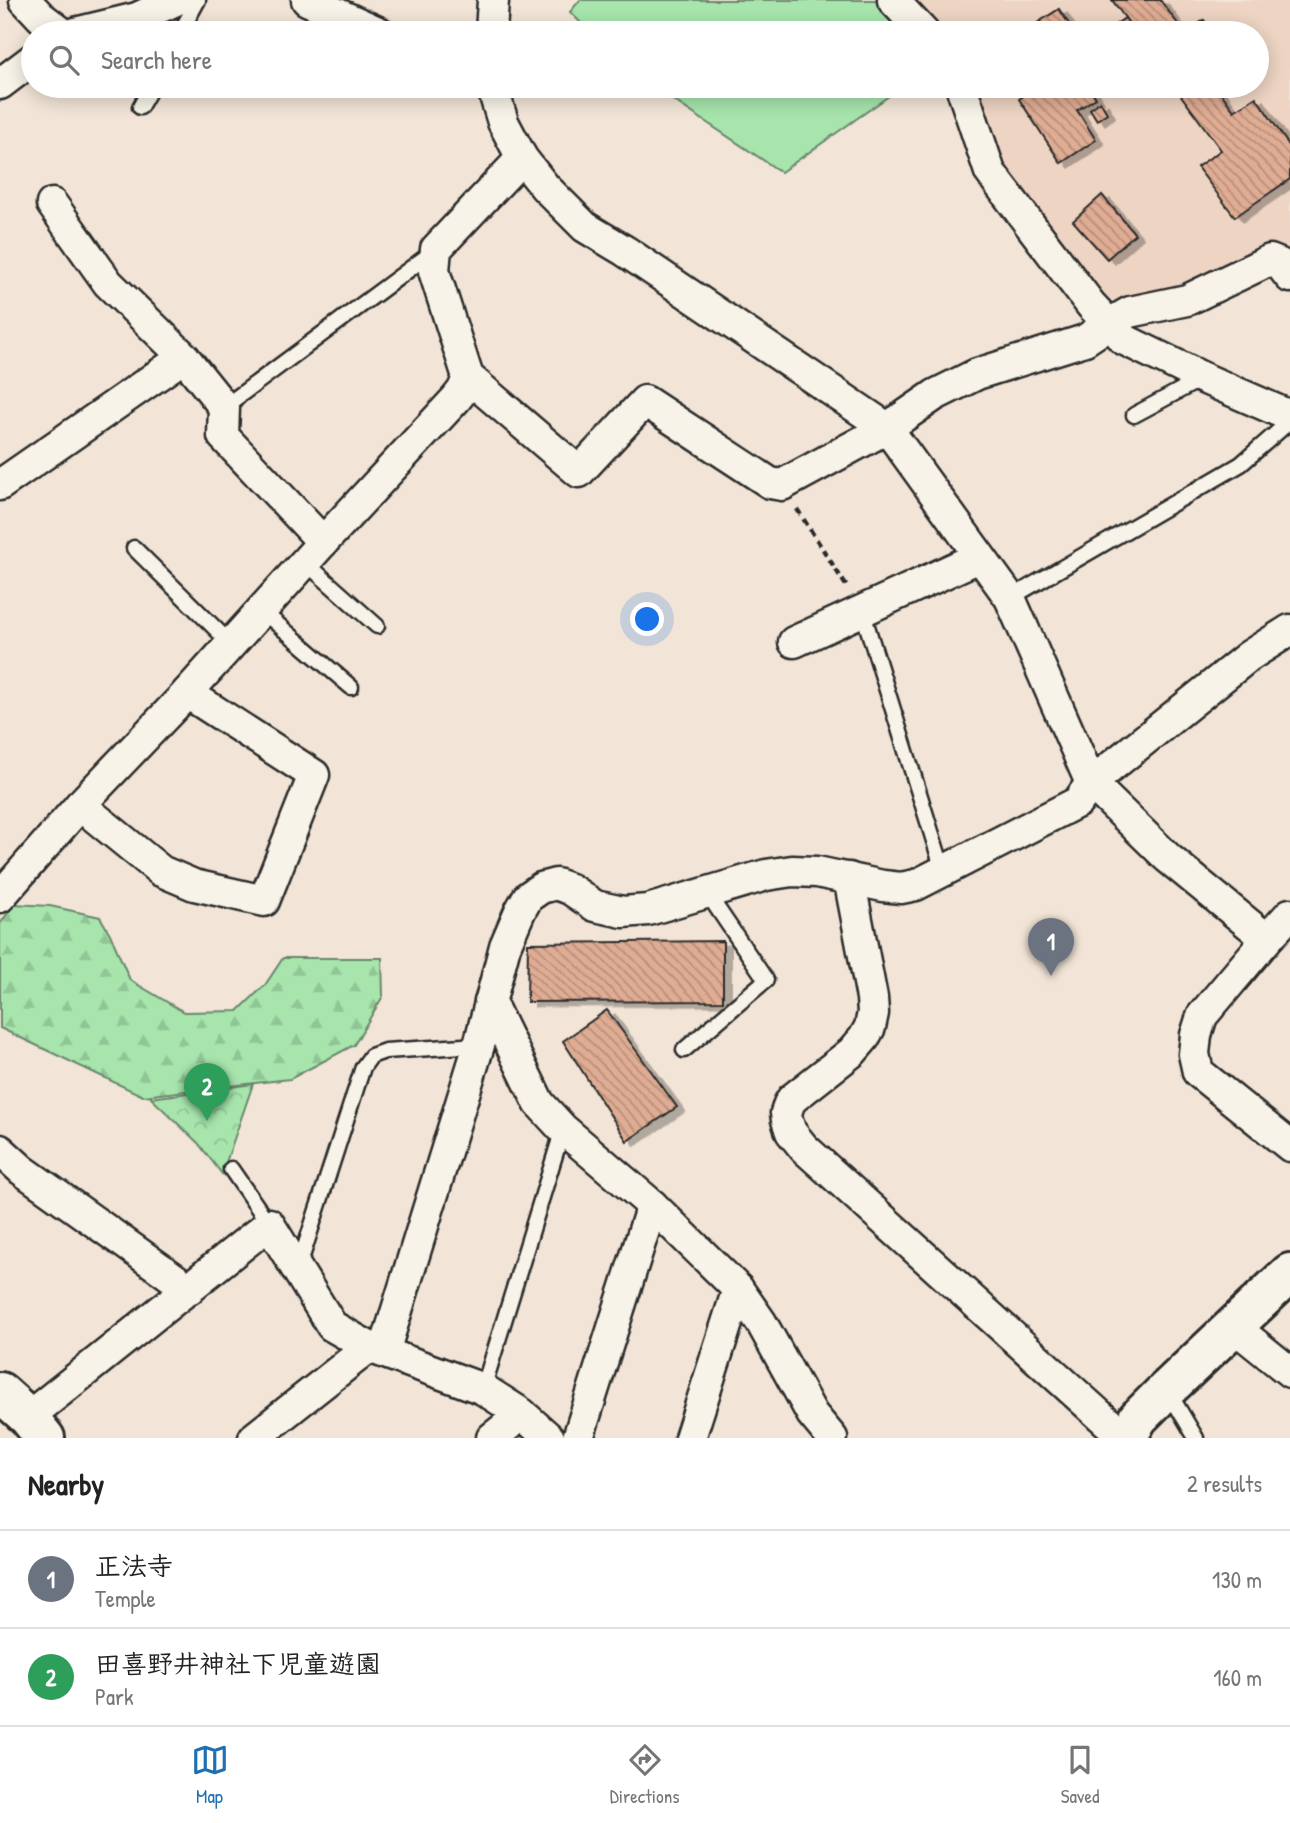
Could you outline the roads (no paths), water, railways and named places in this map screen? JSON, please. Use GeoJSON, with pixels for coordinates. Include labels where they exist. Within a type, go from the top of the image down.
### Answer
{"type":"FeatureCollection","features":[{"type":"Feature","properties":{"kind":"street"},"geometry":{"type":"LineString","coordinates":[[25,0],[46,21]]}},
{"type":"Feature","properties":{"kind":"street"},"geometry":{"type":"LineString","coordinates":[[125,21],[176,0]]}},
{"type":"Feature","properties":{"kind":"street"},"geometry":{"type":"LineString","coordinates":[[307,0],[353,21]]}},
{"type":"Feature","properties":{"kind":"street"},"geometry":{"type":"LineString","coordinates":[[492,21],[493,0]]}},
{"type":"Feature","properties":{"kind":"street"},"geometry":{"type":"LineString","coordinates":[[893,0],[912,21]]}},
{"type":"Feature","properties":{"kind":"street"},"geometry":{"type":"LineString","coordinates":[[0,84],[21,68]]}},
{"type":"Feature","properties":{"kind":"street"},"geometry":{"type":"LineString","coordinates":[[496,98],[503,122],[522,158],[545,187],[585,227],[625,251],[887,428],[1010,598],[1091,783],[1168,858],[1267,939]]}},
{"type":"Feature","properties":{"kind":"street"},"geometry":{"type":"LineString","coordinates":[[965,98],[990,172],[1091,305],[1123,339],[1290,418]]}},
{"type":"Feature","properties":{"kind":"street"},"geometry":{"type":"LineString","coordinates":[[522,158],[436,249],[434,271],[468,377],[579,472],[645,401],[770,483],[782,485],[887,428],[935,395],[977,374],[1085,340],[1130,312],[1186,300],[1270,260],[1280,264],[1290,277]]}},
{"type":"Feature","properties":{"kind":"street"},"geometry":{"type":"LineString","coordinates":[[52,204],[108,283],[184,357],[224,407],[223,436],[314,552]]}},
{"type":"Feature","properties":{"kind":"street"},"geometry":{"type":"LineString","coordinates":[[0,485],[184,357]]}},
{"type":"Feature","properties":{"kind":"street"},"geometry":{"type":"LineString","coordinates":[[0,897],[80,805],[187,693],[456,399],[468,377]]}},
{"type":"Feature","properties":{"kind":"street"},"geometry":{"type":"LineString","coordinates":[[794,642],[979,556]]}},
{"type":"Feature","properties":{"kind":"street"},"geometry":{"type":"LineString","coordinates":[[254,1438],[377,1349],[479,1045],[505,946],[528,897],[541,888],[556,884],[570,889],[595,906],[623,912],[648,910],[792,871],[817,872],[883,886],[901,888],[916,885],[1078,802],[1091,783],[1249,656],[1290,630]]}},
{"type":"Feature","properties":{"kind":"street"},"geometry":{"type":"LineString","coordinates":[[80,805],[161,871],[194,886],[264,901],[314,775],[187,693]]}},
{"type":"Feature","properties":{"kind":"street"},"geometry":{"type":"LineString","coordinates":[[849,878],[873,998],[870,1027],[852,1052],[792,1098],[786,1113],[791,1132],[804,1148],[1126,1438],[1138,1418],[1167,1388],[1290,1273]]}},
{"type":"Feature","properties":{"kind":"street"},"geometry":{"type":"LineString","coordinates":[[1290,914],[1202,1016],[1194,1054],[1198,1072],[1290,1146]]}},
{"type":"Feature","properties":{"kind":"street"},"geometry":{"type":"LineString","coordinates":[[490,1002],[539,1103],[563,1129],[652,1205],[738,1289],[761,1322],[808,1426],[832,1438]]}},
{"type":"Feature","properties":{"kind":"street"},"geometry":{"type":"LineString","coordinates":[[0,1150],[22,1170],[189,1289]]}},
{"type":"Feature","properties":{"kind":"street"},"geometry":{"type":"LineString","coordinates":[[578,1438],[652,1205]]}},
{"type":"Feature","properties":{"kind":"street"},"geometry":{"type":"LineString","coordinates":[[0,1392],[36,1428],[189,1289],[269,1224],[332,1326],[377,1349],[484,1389],[522,1414],[549,1438]]}},
{"type":"Feature","properties":{"kind":"street"},"geometry":{"type":"LineString","coordinates":[[690,1438],[738,1289]]}},
{"type":"Feature","properties":{"kind":"street"},"geometry":{"type":"LineString","coordinates":[[1233,1326],[1290,1372]]}},
{"type":"Feature","properties":{"kind":"street"},"geometry":{"type":"LineString","coordinates":[[492,1438],[522,1414]]}},
{"type":"Feature","properties":{"kind":"lane"},"geometry":{"type":"LineString","coordinates":[[187,21],[198,0]]}},
{"type":"Feature","properties":{"kind":"lane"},"geometry":{"type":"LineString","coordinates":[[140,107],[145,98]]}},
{"type":"Feature","properties":{"kind":"lane"},"geometry":{"type":"LineString","coordinates":[[224,407],[436,249]]}},
{"type":"Feature","properties":{"kind":"lane"},"geometry":{"type":"LineString","coordinates":[[1134,415],[1203,378]]}},
{"type":"Feature","properties":{"kind":"lane"},"geometry":{"type":"LineString","coordinates":[[1010,598],[1241,464],[1290,418]]}},
{"type":"Feature","properties":{"kind":"lane"},"geometry":{"type":"LineString","coordinates":[[134,548],[231,644]]}},
{"type":"Feature","properties":{"kind":"lane"},"geometry":{"type":"LineString","coordinates":[[314,552],[377,626]]}},
{"type":"Feature","properties":{"kind":"lane"},"geometry":{"type":"LineString","coordinates":[[261,610],[351,687]]}},
{"type":"Feature","properties":{"kind":"lane"},"geometry":{"type":"LineString","coordinates":[[862,610],[943,870]]}},
{"type":"Feature","properties":{"kind":"lane"},"geometry":{"type":"LineString","coordinates":[[684,1050],[766,980],[707,893]]}},
{"type":"Feature","properties":{"kind":"lane"},"geometry":{"type":"LineString","coordinates":[[297,1271],[363,1067],[371,1056],[385,1051],[479,1045]]}},
{"type":"Feature","properties":{"kind":"lane"},"geometry":{"type":"LineString","coordinates":[[484,1389],[563,1129]]}},
{"type":"Feature","properties":{"kind":"lane"},"geometry":{"type":"LineString","coordinates":[[231,1169],[269,1224]]}},
{"type":"Feature","properties":{"kind":"lane"},"geometry":{"type":"LineString","coordinates":[[1167,1388],[1196,1438]]}},
{"type":"Feature","properties":{"kind":"place","name":"正法寺"},"geometry":{"type":"Point","coordinates":[1051,976]}},
{"type":"Feature","properties":{"kind":"place","name":"田喜野井神社下児童遊園"},"geometry":{"type":"Point","coordinates":[207,1121]}}]}
